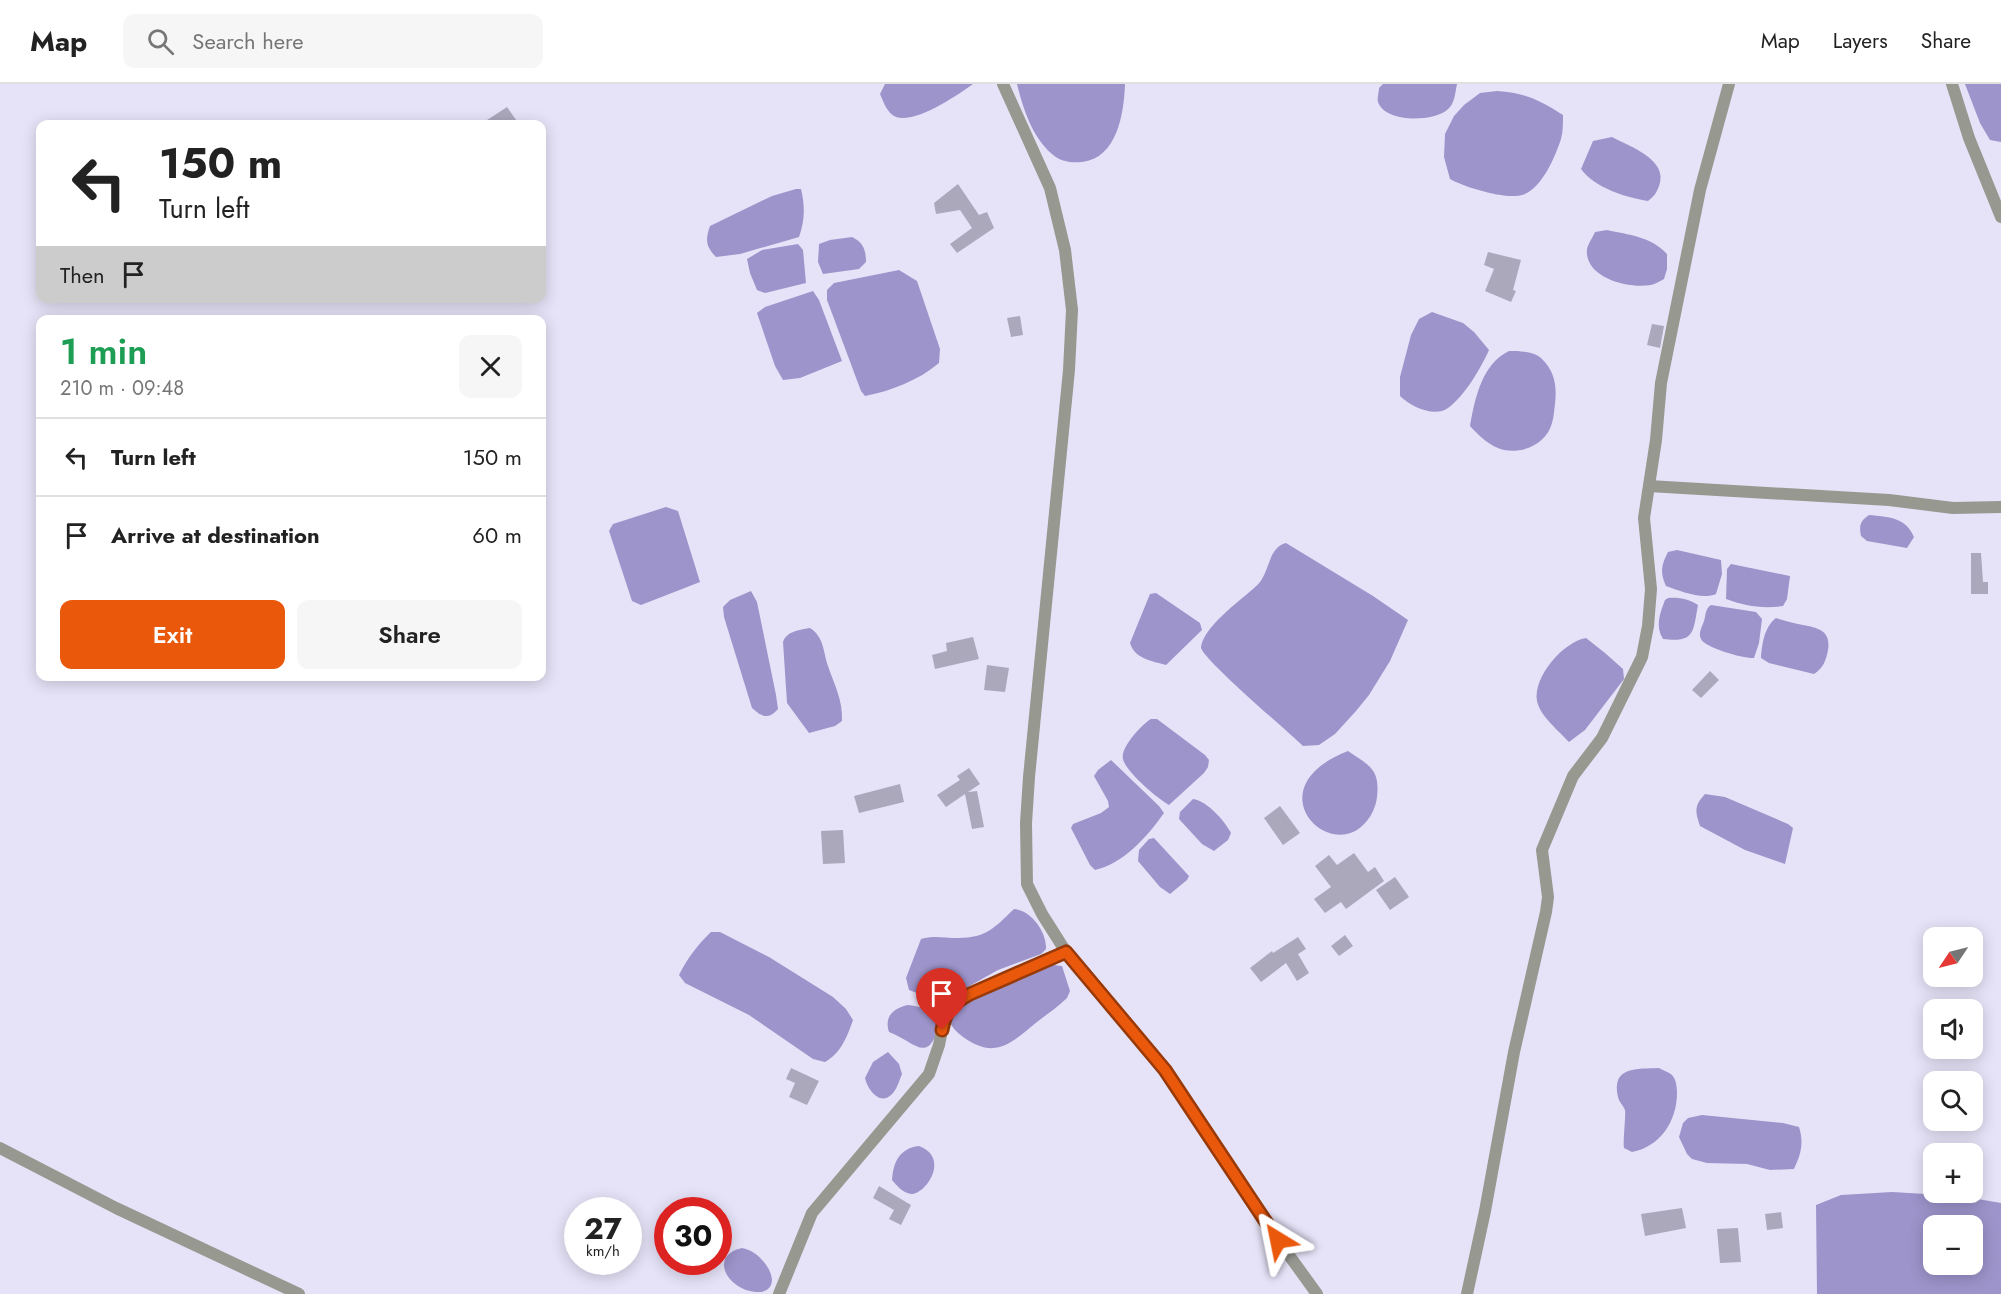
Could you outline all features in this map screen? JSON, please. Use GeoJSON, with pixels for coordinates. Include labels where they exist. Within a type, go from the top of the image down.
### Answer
{"type":"FeatureCollection","features":[{"type":"Feature","properties":{"kind":"street"},"geometry":{"type":"LineString","coordinates":[[1003,84],[1050,188],[1065,250],[1072,310],[1069,370],[1029,777],[1025,856],[1027,884],[1066,952],[1165,1070],[1265,1222],[1317,1294]]}},
{"type":"Feature","properties":{"kind":"street"},"geometry":{"type":"LineString","coordinates":[[1467,1294],[1514,1053],[1545,921],[1548,897],[1542,850],[1573,776],[1602,738],[1642,657],[1648,626],[1651,589],[1644,518],[1656,440],[1661,383],[1700,189],[1729,84]]}},
{"type":"Feature","properties":{"kind":"street"},"geometry":{"type":"LineString","coordinates":[[1952,84],[1969,138],[2001,217]]}},
{"type":"Feature","properties":{"kind":"street"},"geometry":{"type":"LineString","coordinates":[[1649,486],[1889,500],[1953,508],[2001,507]]}},
{"type":"Feature","properties":{"kind":"street"},"geometry":{"type":"LineString","coordinates":[[779,1294],[812,1214],[929,1074],[939,1045],[945,1014],[956,1002],[970,994],[1066,952]]}},
{"type":"Feature","properties":{"kind":"street"},"geometry":{"type":"LineString","coordinates":[[0,1148],[116,1208],[299,1294]]}},
{"type":"Feature","properties":{"kind":"shaded area"},"geometry":{"type":"Polygon","coordinates":[[[885,84],[973,84],[925,113],[904,118],[896,117],[886,107],[880,94],[885,84]]]}},
{"type":"Feature","properties":{"kind":"shaded area"},"geometry":{"type":"Polygon","coordinates":[[[1017,84],[1125,84],[1120,121],[1111,143],[1094,159],[1082,162],[1066,161],[1055,157],[1034,131],[1025,112],[1017,84]]]}},
{"type":"Feature","properties":{"kind":"shaded area"},"geometry":{"type":"Polygon","coordinates":[[[1383,84],[1457,84],[1450,108],[1431,117],[1410,118],[1399,117],[1382,109],[1378,99],[1379,88],[1383,84]]]}},
{"type":"Feature","properties":{"kind":"shaded area"},"geometry":{"type":"Polygon","coordinates":[[[1965,84],[2001,84],[2001,142],[1990,140],[1980,123],[1965,84]]]}},
{"type":"Feature","properties":{"kind":"shaded area"},"geometry":{"type":"Polygon","coordinates":[[[1497,91],[1532,98],[1563,115],[1561,139],[1551,163],[1536,186],[1522,195],[1506,196],[1456,182],[1450,179],[1444,157],[1445,134],[1454,116],[1480,93],[1497,91]]]}},
{"type":"Feature","properties":{"kind":"shaded area"},"geometry":{"type":"Polygon","coordinates":[[[1612,137],[1638,150],[1654,162],[1659,169],[1661,177],[1659,186],[1655,195],[1648,201],[1620,194],[1602,186],[1581,169],[1593,141],[1612,137]]]}},
{"type":"Feature","properties":{"kind":"shaded area"},"geometry":{"type":"Polygon","coordinates":[[[801,189],[804,207],[799,237],[740,254],[716,257],[707,243],[710,226],[772,196],[801,189]]]}},
{"type":"Feature","properties":{"kind":"shaded area"},"geometry":{"type":"Polygon","coordinates":[[[1607,230],[1654,243],[1667,254],[1664,279],[1642,286],[1620,283],[1600,274],[1588,259],[1587,249],[1595,232],[1607,230]]]}},
{"type":"Feature","properties":{"kind":"shaded area"},"geometry":{"type":"Polygon","coordinates":[[[852,237],[863,247],[866,262],[859,269],[823,274],[818,262],[819,244],[852,237]]]}},
{"type":"Feature","properties":{"kind":"shaded area"},"geometry":{"type":"Polygon","coordinates":[[[798,244],[803,250],[806,283],[765,293],[757,290],[747,259],[762,250],[798,244]]]}},
{"type":"Feature","properties":{"kind":"shaded area"},"geometry":{"type":"Polygon","coordinates":[[[899,270],[917,281],[940,349],[939,363],[923,375],[904,384],[865,396],[861,391],[827,300],[827,290],[834,283],[899,270]]]}},
{"type":"Feature","properties":{"kind":"shaded area"},"geometry":{"type":"Polygon","coordinates":[[[813,291],[819,300],[842,361],[800,378],[783,380],[775,366],[757,313],[765,307],[813,291]]]}},
{"type":"Feature","properties":{"kind":"shaded area"},"geometry":{"type":"Polygon","coordinates":[[[1432,312],[1463,323],[1489,350],[1466,390],[1448,408],[1436,412],[1422,410],[1400,396],[1400,377],[1411,335],[1419,319],[1432,312]]]}},
{"type":"Feature","properties":{"kind":"shaded area"},"geometry":{"type":"Polygon","coordinates":[[[1509,351],[1521,351],[1541,358],[1552,374],[1556,391],[1553,421],[1545,436],[1534,446],[1512,451],[1499,449],[1490,444],[1470,426],[1477,393],[1486,373],[1492,364],[1509,351]]]}},
{"type":"Feature","properties":{"kind":"shaded area"},"geometry":{"type":"Polygon","coordinates":[[[666,507],[678,511],[700,582],[641,605],[632,601],[609,531],[613,524],[666,507]]]}},
{"type":"Feature","properties":{"kind":"shaded area"},"geometry":{"type":"Polygon","coordinates":[[[1869,515],[1896,519],[1906,525],[1914,537],[1907,548],[1867,541],[1861,536],[1861,524],[1869,515]]]}},
{"type":"Feature","properties":{"kind":"shaded area"},"geometry":{"type":"Polygon","coordinates":[[[1286,543],[1408,620],[1390,661],[1369,695],[1335,734],[1319,745],[1303,746],[1229,679],[1201,647],[1208,631],[1260,582],[1273,553],[1286,543]]]}},
{"type":"Feature","properties":{"kind":"shaded area"},"geometry":{"type":"Polygon","coordinates":[[[1677,550],[1721,560],[1722,574],[1716,594],[1704,596],[1666,586],[1662,573],[1664,561],[1668,552],[1677,550]]]}},
{"type":"Feature","properties":{"kind":"shaded area"},"geometry":{"type":"Polygon","coordinates":[[[1731,564],[1790,576],[1787,599],[1783,606],[1754,606],[1726,599],[1727,569],[1731,564]]]}},
{"type":"Feature","properties":{"kind":"shaded area"},"geometry":{"type":"Polygon","coordinates":[[[751,591],[757,602],[778,709],[768,716],[759,714],[752,708],[724,617],[723,607],[730,600],[751,591]]]}},
{"type":"Feature","properties":{"kind":"shaded area"},"geometry":{"type":"Polygon","coordinates":[[[1156,593],[1200,623],[1202,630],[1166,665],[1140,656],[1130,643],[1150,594],[1156,593]]]}},
{"type":"Feature","properties":{"kind":"shaded area"},"geometry":{"type":"Polygon","coordinates":[[[1668,598],[1684,599],[1698,605],[1693,629],[1687,637],[1673,640],[1663,639],[1659,624],[1660,615],[1665,600],[1668,598]]]}},
{"type":"Feature","properties":{"kind":"shaded area"},"geometry":{"type":"Polygon","coordinates":[[[1711,605],[1756,612],[1762,619],[1759,643],[1754,658],[1734,655],[1717,649],[1701,639],[1701,630],[1707,610],[1711,605]]]}},
{"type":"Feature","properties":{"kind":"shaded area"},"geometry":{"type":"Polygon","coordinates":[[[1776,618],[1814,628],[1826,635],[1828,650],[1826,658],[1822,667],[1814,674],[1769,663],[1761,658],[1766,631],[1776,618]]]}},
{"type":"Feature","properties":{"kind":"shaded area"},"geometry":{"type":"Polygon","coordinates":[[[810,628],[818,636],[822,645],[840,699],[842,721],[835,726],[809,733],[787,703],[783,642],[790,633],[810,628]]]}},
{"type":"Feature","properties":{"kind":"shaded area"},"geometry":{"type":"Polygon","coordinates":[[[1586,638],[1623,669],[1624,679],[1585,730],[1569,742],[1542,712],[1537,701],[1537,692],[1545,672],[1559,653],[1586,638]]]}},
{"type":"Feature","properties":{"kind":"shaded area"},"geometry":{"type":"Polygon","coordinates":[[[1151,719],[1157,719],[1209,760],[1204,773],[1169,805],[1136,777],[1123,759],[1128,743],[1137,731],[1151,719]]]}},
{"type":"Feature","properties":{"kind":"shaded area"},"geometry":{"type":"Polygon","coordinates":[[[1348,751],[1372,769],[1378,788],[1373,810],[1366,822],[1351,833],[1335,834],[1319,828],[1308,816],[1302,801],[1306,784],[1320,766],[1348,751]]]}},
{"type":"Feature","properties":{"kind":"shaded area"},"geometry":{"type":"Polygon","coordinates":[[[1111,760],[1164,813],[1134,848],[1115,862],[1095,870],[1090,865],[1071,828],[1073,824],[1101,813],[1109,807],[1094,776],[1111,760]]]}},
{"type":"Feature","properties":{"kind":"shaded area"},"geometry":{"type":"Polygon","coordinates":[[[1705,794],[1725,797],[1793,828],[1785,864],[1745,850],[1700,826],[1696,809],[1705,794]]]}},
{"type":"Feature","properties":{"kind":"shaded area"},"geometry":{"type":"Polygon","coordinates":[[[1193,799],[1204,803],[1215,812],[1231,833],[1228,840],[1214,851],[1202,844],[1179,819],[1180,812],[1193,799]]]}},
{"type":"Feature","properties":{"kind":"shaded area"},"geometry":{"type":"Polygon","coordinates":[[[1154,838],[1189,876],[1170,894],[1160,887],[1138,861],[1139,850],[1149,839],[1154,838]]]}},
{"type":"Feature","properties":{"kind":"shaded area"},"geometry":{"type":"Polygon","coordinates":[[[1014,909],[1026,913],[1041,929],[1046,949],[1041,954],[998,970],[957,993],[943,997],[930,998],[909,990],[906,978],[921,939],[958,938],[983,934],[996,926],[1014,909]]]}},
{"type":"Feature","properties":{"kind":"shaded area"},"geometry":{"type":"Polygon","coordinates":[[[711,932],[720,932],[769,957],[833,997],[846,1009],[853,1020],[846,1038],[831,1058],[825,1062],[813,1059],[749,1015],[685,983],[679,975],[693,952],[711,932]]]}},
{"type":"Feature","properties":{"kind":"shaded area"},"geometry":{"type":"Polygon","coordinates":[[[1053,965],[1062,966],[1070,991],[1067,998],[1005,1046],[987,1048],[977,1045],[966,1039],[951,1025],[948,1018],[970,1000],[1053,965]]]}},
{"type":"Feature","properties":{"kind":"shaded area"},"geometry":{"type":"Polygon","coordinates":[[[908,1005],[926,1010],[939,1023],[935,1036],[925,1048],[913,1045],[889,1032],[888,1022],[891,1014],[898,1008],[908,1005]]]}},
{"type":"Feature","properties":{"kind":"shaded area"},"geometry":{"type":"Polygon","coordinates":[[[888,1052],[899,1064],[902,1074],[893,1093],[887,1098],[882,1098],[871,1091],[865,1078],[873,1062],[888,1052]]]}},
{"type":"Feature","properties":{"kind":"shaded area"},"geometry":{"type":"Polygon","coordinates":[[[1659,1068],[1671,1074],[1675,1081],[1677,1093],[1674,1113],[1659,1139],[1651,1145],[1632,1152],[1624,1148],[1625,1110],[1618,1097],[1618,1080],[1628,1071],[1659,1068]]]}},
{"type":"Feature","properties":{"kind":"shaded area"},"geometry":{"type":"Polygon","coordinates":[[[1702,1115],[1783,1123],[1799,1127],[1801,1148],[1794,1169],[1770,1170],[1747,1164],[1707,1163],[1692,1159],[1679,1137],[1683,1123],[1688,1118],[1702,1115]]]}},
{"type":"Feature","properties":{"kind":"shaded area"},"geometry":{"type":"Polygon","coordinates":[[[919,1146],[933,1159],[934,1167],[923,1189],[911,1194],[896,1185],[892,1180],[893,1173],[902,1153],[919,1146]]]}},
{"type":"Feature","properties":{"kind":"shaded area"},"geometry":{"type":"Polygon","coordinates":[[[1892,1192],[1923,1194],[1923,1203],[1983,1203],[1983,1200],[2001,1203],[2001,1294],[1817,1294],[1816,1205],[1841,1195],[1892,1192]]]}},
{"type":"Feature","properties":{"kind":"shaded area"},"geometry":{"type":"Polygon","coordinates":[[[742,1248],[757,1255],[764,1262],[772,1277],[772,1283],[768,1289],[761,1292],[750,1291],[732,1281],[727,1275],[732,1275],[732,1252],[742,1248]]]}},
{"type":"Feature","properties":{"kind":"building"},"geometry":{"type":"Polygon","coordinates":[[[507,107],[516,120],[487,120],[507,107]]]}},
{"type":"Feature","properties":{"kind":"building"},"geometry":{"type":"Polygon","coordinates":[[[958,184],[979,215],[987,212],[994,228],[957,253],[950,244],[972,228],[960,210],[936,214],[934,203],[958,184]]]}},
{"type":"Feature","properties":{"kind":"building"},"geometry":{"type":"Polygon","coordinates":[[[1488,252],[1521,260],[1513,290],[1516,291],[1511,302],[1485,291],[1494,269],[1484,265],[1488,252]]]}},
{"type":"Feature","properties":{"kind":"building"},"geometry":{"type":"Polygon","coordinates":[[[1020,316],[1023,335],[1011,337],[1007,318],[1020,316]]]}},
{"type":"Feature","properties":{"kind":"building"},"geometry":{"type":"Polygon","coordinates":[[[1652,324],[1664,326],[1660,348],[1647,345],[1652,324]]]}},
{"type":"Feature","properties":{"kind":"building"},"geometry":{"type":"Polygon","coordinates":[[[1971,553],[1981,553],[1983,582],[1988,582],[1988,594],[1971,594],[1971,553]]]}},
{"type":"Feature","properties":{"kind":"building"},"geometry":{"type":"Polygon","coordinates":[[[973,637],[979,659],[935,669],[932,655],[947,651],[946,643],[973,637]]]}},
{"type":"Feature","properties":{"kind":"building"},"geometry":{"type":"Polygon","coordinates":[[[987,665],[1009,668],[1005,692],[984,690],[987,665]]]}},
{"type":"Feature","properties":{"kind":"building"},"geometry":{"type":"Polygon","coordinates":[[[1710,671],[1719,680],[1701,698],[1692,690],[1710,671]]]}},
{"type":"Feature","properties":{"kind":"building"},"geometry":{"type":"Polygon","coordinates":[[[969,768],[980,784],[968,792],[977,791],[984,827],[972,829],[965,794],[946,807],[937,795],[960,780],[957,776],[969,768]]]}},
{"type":"Feature","properties":{"kind":"building"},"geometry":{"type":"Polygon","coordinates":[[[900,784],[904,802],[859,813],[854,796],[900,784]]]}},
{"type":"Feature","properties":{"kind":"building"},"geometry":{"type":"Polygon","coordinates":[[[1280,806],[1300,833],[1283,845],[1264,818],[1280,806]]]}},
{"type":"Feature","properties":{"kind":"building"},"geometry":{"type":"Polygon","coordinates":[[[843,830],[845,863],[823,864],[821,831],[843,830]]]}},
{"type":"Feature","properties":{"kind":"building"},"geometry":{"type":"Polygon","coordinates":[[[1354,853],[1368,872],[1375,867],[1384,881],[1346,909],[1341,902],[1325,913],[1314,899],[1331,887],[1315,866],[1329,855],[1337,865],[1354,853]]]}},
{"type":"Feature","properties":{"kind":"building"},"geometry":{"type":"Polygon","coordinates":[[[1395,877],[1409,897],[1390,910],[1376,890],[1395,877]]]}},
{"type":"Feature","properties":{"kind":"building"},"geometry":{"type":"Polygon","coordinates":[[[1345,935],[1353,946],[1339,956],[1331,946],[1345,935]]]}},
{"type":"Feature","properties":{"kind":"building"},"geometry":{"type":"Polygon","coordinates":[[[1298,937],[1306,949],[1298,954],[1309,973],[1297,981],[1286,963],[1261,982],[1250,968],[1272,951],[1273,953],[1298,937]]]}},
{"type":"Feature","properties":{"kind":"building"},"geometry":{"type":"Polygon","coordinates":[[[791,1068],[819,1081],[807,1105],[789,1097],[795,1083],[786,1079],[791,1068]]]}},
{"type":"Feature","properties":{"kind":"building"},"geometry":{"type":"Polygon","coordinates":[[[879,1186],[911,1205],[901,1225],[889,1219],[894,1210],[873,1198],[879,1186]]]}},
{"type":"Feature","properties":{"kind":"building"},"geometry":{"type":"Polygon","coordinates":[[[1682,1208],[1686,1228],[1645,1236],[1641,1214],[1682,1208]]]}},
{"type":"Feature","properties":{"kind":"building"},"geometry":{"type":"Polygon","coordinates":[[[1781,1212],[1783,1228],[1767,1230],[1765,1214],[1781,1212]]]}},
{"type":"Feature","properties":{"kind":"building"},"geometry":{"type":"Polygon","coordinates":[[[1738,1228],[1741,1262],[1720,1263],[1717,1229],[1738,1228]]]}},
{"type":"Feature","properties":{"kind":"route"},"geometry":{"type":"LineString","coordinates":[[942,1030],[945,1014],[956,1002],[1066,952],[1165,1070],[1278,1240]]}}]}
